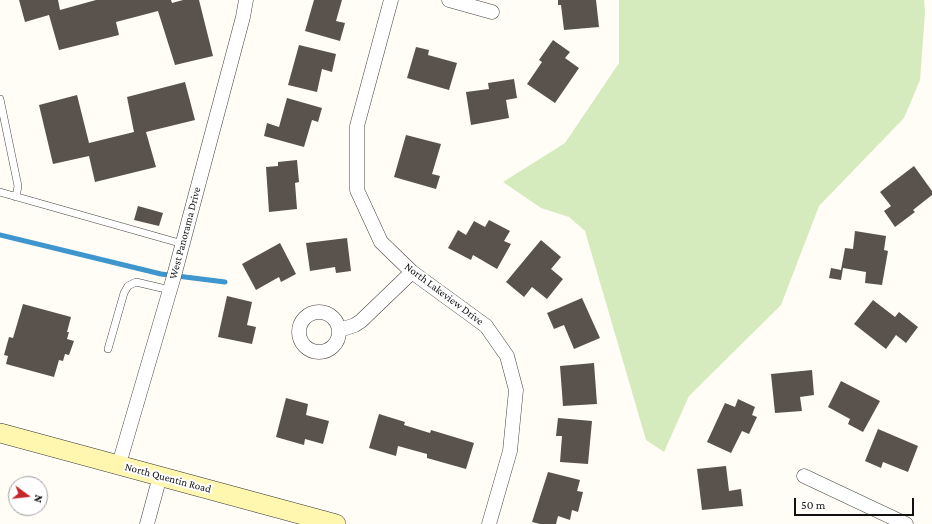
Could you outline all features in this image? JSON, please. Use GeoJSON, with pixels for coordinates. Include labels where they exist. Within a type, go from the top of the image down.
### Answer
{"type":"FeatureCollection","features":[{"type":"Feature","properties":{"kind":"main road","name":"North Quentin Road"},"geometry":{"type":"LineString","coordinates":[[0,433],[119,464],[291,515],[336,524]]}},
{"type":"Feature","properties":{"kind":"street","name":"West Panorama Drive"},"geometry":{"type":"LineString","coordinates":[[119,464],[170,290],[243,17],[246,0]]}},
{"type":"Feature","properties":{"kind":"street","name":"North Lakeview Drive"},"geometry":{"type":"LineString","coordinates":[[391,0],[357,126],[357,190],[380,242],[412,272],[486,326],[507,356],[516,390],[510,451],[489,524]]}},
{"type":"Feature","properties":{"kind":"street"},"geometry":{"type":"LineString","coordinates":[[449,0],[492,12]]}},
{"type":"Feature","properties":{"kind":"street"},"geometry":{"type":"LineString","coordinates":[[340,330],[355,325],[361,321],[412,272]]}},
{"type":"Feature","properties":{"kind":"street"},"geometry":{"type":"LineString","coordinates":[[147,524],[160,476]]}},
{"type":"Feature","properties":{"kind":"street"},"geometry":{"type":"LineString","coordinates":[[804,476],[906,524]]}},
{"type":"Feature","properties":{"kind":"lane"},"geometry":{"type":"LineString","coordinates":[[0,99],[18,186],[16,197]]}},
{"type":"Feature","properties":{"kind":"lane"},"geometry":{"type":"LineString","coordinates":[[0,192],[182,244]]}},
{"type":"Feature","properties":{"kind":"lane"},"geometry":{"type":"LineString","coordinates":[[108,349],[124,293],[128,286],[136,282],[170,290]]}},
{"type":"Feature","properties":{"kind":"green space"},"geometry":{"type":"Polygon","coordinates":[[[619,0],[924,0],[925,13],[920,80],[904,118],[819,206],[781,305],[689,396],[664,452],[646,440],[585,231],[569,217],[541,208],[503,182],[565,143],[619,63],[619,0]]]}},
{"type":"Feature","properties":{"kind":"building"},"geometry":{"type":"Polygon","coordinates":[[[19,0],[58,0],[60,10],[96,0],[171,0],[172,3],[183,0],[199,0],[213,56],[175,65],[158,11],[116,22],[119,35],[59,50],[49,15],[25,22],[19,0]]]}},
{"type":"Feature","properties":{"kind":"building"},"geometry":{"type":"Polygon","coordinates":[[[314,0],[342,0],[336,21],[345,23],[340,41],[305,31],[314,0]]]}},
{"type":"Feature","properties":{"kind":"building"},"geometry":{"type":"Polygon","coordinates":[[[558,0],[596,0],[599,27],[564,30],[561,5],[558,5],[558,0]]]}},
{"type":"Feature","properties":{"kind":"building"},"geometry":{"type":"Polygon","coordinates":[[[553,40],[570,52],[565,58],[579,68],[555,103],[527,84],[542,62],[539,60],[553,40]]]}},
{"type":"Feature","properties":{"kind":"building"},"geometry":{"type":"Polygon","coordinates":[[[299,45],[336,54],[332,72],[322,69],[317,92],[288,85],[299,45]]]}},
{"type":"Feature","properties":{"kind":"building"},"geometry":{"type":"Polygon","coordinates":[[[416,47],[429,50],[428,55],[457,63],[449,90],[407,78],[416,47]]]}},
{"type":"Feature","properties":{"kind":"building"},"geometry":{"type":"Polygon","coordinates":[[[514,79],[517,98],[506,100],[509,118],[471,125],[466,92],[489,89],[488,83],[514,79]]]}},
{"type":"Feature","properties":{"kind":"building"},"geometry":{"type":"Polygon","coordinates":[[[185,82],[195,120],[146,132],[156,167],[95,182],[89,156],[53,164],[39,105],[77,95],[89,143],[134,132],[127,97],[185,82]]]}},
{"type":"Feature","properties":{"kind":"building"},"geometry":{"type":"Polygon","coordinates":[[[287,98],[322,108],[318,122],[312,120],[304,147],[264,136],[267,123],[279,127],[287,98]]]}},
{"type":"Feature","properties":{"kind":"building"},"geometry":{"type":"Polygon","coordinates":[[[406,135],[441,144],[432,174],[440,176],[436,189],[394,177],[406,135]]]}},
{"type":"Feature","properties":{"kind":"building"},"geometry":{"type":"Polygon","coordinates":[[[297,160],[299,182],[295,183],[297,209],[269,212],[266,167],[278,166],[278,162],[297,160]]]}},
{"type":"Feature","properties":{"kind":"building"},"geometry":{"type":"Polygon","coordinates":[[[914,166],[932,191],[932,195],[913,210],[915,212],[895,227],[884,211],[891,206],[880,192],[914,166]]]}},
{"type":"Feature","properties":{"kind":"building"},"geometry":{"type":"Polygon","coordinates":[[[138,206],[163,213],[159,226],[134,220],[138,206]]]}},
{"type":"Feature","properties":{"kind":"building"},"geometry":{"type":"Polygon","coordinates":[[[489,220],[510,231],[504,241],[511,244],[497,269],[473,255],[471,260],[448,248],[458,230],[466,235],[474,221],[485,227],[489,220]]]}},
{"type":"Feature","properties":{"kind":"building"},"geometry":{"type":"Polygon","coordinates":[[[855,231],[886,236],[884,250],[888,251],[882,285],[865,283],[866,272],[843,268],[841,280],[829,278],[831,268],[841,270],[845,248],[853,249],[855,231]]]}},
{"type":"Feature","properties":{"kind":"building"},"geometry":{"type":"Polygon","coordinates":[[[347,238],[351,271],[336,273],[335,267],[310,271],[306,243],[347,238]]]}},
{"type":"Feature","properties":{"kind":"building"},"geometry":{"type":"Polygon","coordinates":[[[541,240],[561,257],[551,269],[563,279],[547,299],[532,287],[524,297],[506,282],[541,240]]]}},
{"type":"Feature","properties":{"kind":"building"},"geometry":{"type":"Polygon","coordinates":[[[280,243],[296,274],[281,282],[279,277],[256,290],[242,264],[280,243]]]}},
{"type":"Feature","properties":{"kind":"building"},"geometry":{"type":"Polygon","coordinates":[[[227,296],[252,302],[247,325],[256,327],[252,344],[218,337],[227,296]]]}},
{"type":"Feature","properties":{"kind":"building"},"geometry":{"type":"Polygon","coordinates":[[[582,298],[600,338],[574,349],[564,325],[554,329],[547,313],[582,298]]]}},
{"type":"Feature","properties":{"kind":"building"},"geometry":{"type":"Polygon","coordinates":[[[873,300],[895,317],[899,312],[918,327],[906,343],[896,335],[886,349],[854,324],[873,300]]]}},
{"type":"Feature","properties":{"kind":"building"},"geometry":{"type":"Polygon","coordinates":[[[23,304],[71,317],[67,332],[69,332],[67,339],[74,341],[69,355],[65,354],[63,361],[59,360],[54,377],[6,364],[8,356],[4,355],[9,337],[13,338],[23,304]]]}},
{"type":"Feature","properties":{"kind":"building"},"geometry":{"type":"Polygon","coordinates":[[[594,363],[597,404],[563,406],[560,366],[594,363]]]}},
{"type":"Feature","properties":{"kind":"building"},"geometry":{"type":"Polygon","coordinates":[[[812,370],[814,395],[800,397],[802,411],[775,413],[771,374],[812,370]]]}},
{"type":"Feature","properties":{"kind":"building"},"geometry":{"type":"Polygon","coordinates":[[[841,381],[880,401],[863,432],[848,424],[850,419],[828,407],[841,381]]]}},
{"type":"Feature","properties":{"kind":"building"},"geometry":{"type":"Polygon","coordinates":[[[286,398],[308,404],[306,415],[329,421],[323,444],[305,439],[304,445],[276,437],[286,398]]]}},
{"type":"Feature","properties":{"kind":"building"},"geometry":{"type":"Polygon","coordinates":[[[738,399],[755,407],[752,415],[757,417],[749,434],[742,431],[731,453],[707,442],[725,403],[735,407],[738,399]]]}},
{"type":"Feature","properties":{"kind":"building"},"geometry":{"type":"Polygon","coordinates":[[[379,414],[405,422],[404,425],[430,433],[431,430],[474,443],[466,469],[427,458],[427,454],[398,446],[396,456],[369,448],[379,414]]]}},
{"type":"Feature","properties":{"kind":"building"},"geometry":{"type":"Polygon","coordinates":[[[558,418],[592,421],[588,464],[560,462],[562,436],[556,436],[558,418]]]}},
{"type":"Feature","properties":{"kind":"building"},"geometry":{"type":"Polygon","coordinates":[[[878,429],[918,446],[908,472],[883,462],[881,468],[865,461],[878,429]]]}},
{"type":"Feature","properties":{"kind":"building"},"geometry":{"type":"Polygon","coordinates":[[[726,466],[729,491],[741,489],[743,506],[702,510],[697,469],[726,466]]]}},
{"type":"Feature","properties":{"kind":"building"},"geometry":{"type":"Polygon","coordinates":[[[548,472],[580,480],[577,491],[583,492],[578,512],[572,510],[570,520],[558,516],[556,524],[540,524],[532,522],[548,472]]]}},
{"type":"Feature","properties":{"kind":"waterway"},"geometry":{"type":"LineString","coordinates":[[0,235],[161,274],[225,282]]}}]}
